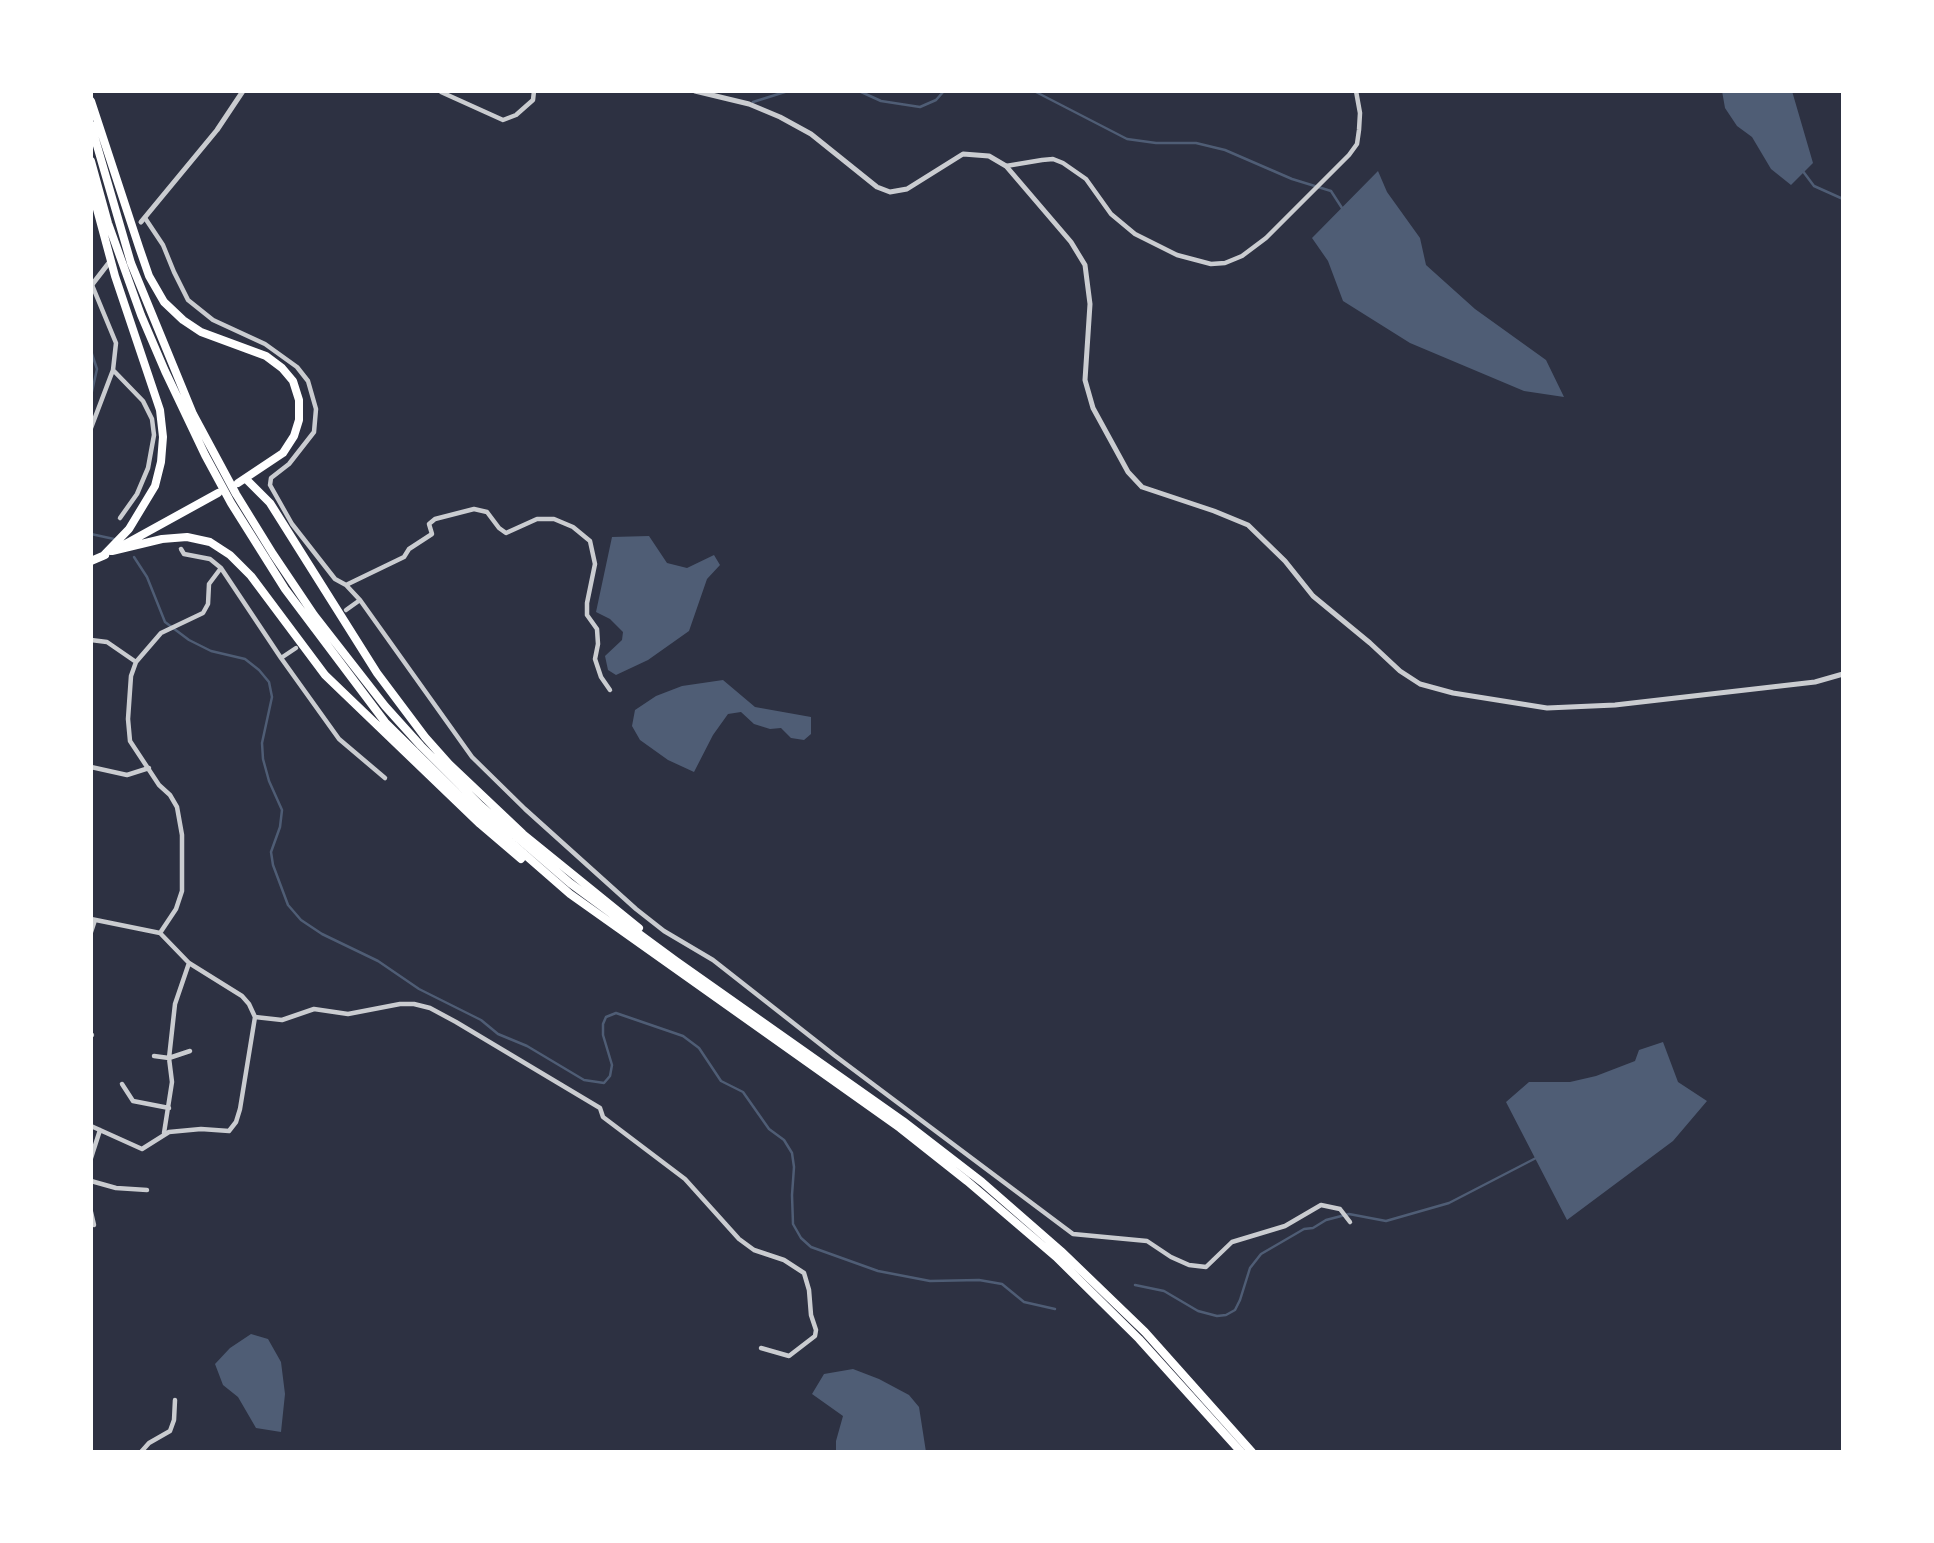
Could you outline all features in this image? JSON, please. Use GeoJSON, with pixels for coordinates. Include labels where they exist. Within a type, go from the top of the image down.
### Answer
{"type":"FeatureCollection","features":[{"type":"Feature","properties":{"kind":"highway"},"geometry":{"type":"LineString","coordinates":[[91,101],[149,276],[164,302],[201,332],[266,356],[293,381],[299,400],[299,420],[294,436],[284,453],[242,481],[270,503],[377,673],[449,764],[523,834],[676,961]]}},
{"type":"Feature","properties":{"kind":"highway"},"geometry":{"type":"LineString","coordinates":[[91,125],[131,263],[193,414],[236,494],[314,615],[386,706],[421,746],[481,806],[570,883],[676,961],[835,1071],[982,1182],[1061,1251],[1145,1332],[1252,1452]]}},
{"type":"Feature","properties":{"kind":"highway"},"geometry":{"type":"LineString","coordinates":[[91,161],[108,223],[165,371],[231,503],[285,589],[385,722],[476,812],[570,894]]}},
{"type":"Feature","properties":{"kind":"highway"},"geometry":{"type":"LineString","coordinates":[[91,187],[115,276],[160,410],[163,437],[155,486],[129,529],[103,556]]}},
{"type":"Feature","properties":{"kind":"highway"},"geometry":{"type":"LineString","coordinates":[[91,561],[218,493]]}},
{"type":"Feature","properties":{"kind":"highway"},"geometry":{"type":"LineString","coordinates":[[112,551],[162,539],[187,537],[210,542],[230,555],[251,576],[325,675],[506,848],[890,1121],[967,1181],[1055,1257],[1139,1339],[1241,1452]]}},
{"type":"Feature","properties":{"kind":"street"},"geometry":{"type":"LineString","coordinates":[[243,91],[217,130],[143,220],[163,245],[188,300],[213,320],[265,344],[297,367],[309,381],[316,409],[314,432],[289,464],[271,478],[270,485],[292,524],[335,579],[346,585],[360,600],[472,757],[525,809],[636,909],[664,931],[713,960],[834,1055],[1073,1234],[1146,1241],[1189,1265],[1206,1266],[1232,1242],[1285,1226],[1321,1205],[1340,1209],[1350,1222]]}},
{"type":"Feature","properties":{"kind":"street"},"geometry":{"type":"LineString","coordinates":[[441,92],[503,120],[516,115],[533,100],[534,91]]}},
{"type":"Feature","properties":{"kind":"street"},"geometry":{"type":"LineString","coordinates":[[695,91],[748,104],[780,117],[811,134],[877,187],[890,192],[908,189],[963,154],[989,156],[1006,166],[1072,242],[1085,265],[1090,304],[1084,380],[1093,408],[1128,472],[1142,487],[1248,525],[1285,561],[1313,596],[1400,671],[1420,684],[1453,693],[1547,708],[1615,705],[1815,682],[1843,674]]}},
{"type":"Feature","properties":{"kind":"street"},"geometry":{"type":"LineString","coordinates":[[1006,166],[1053,159],[1063,163],[1086,179],[1111,214],[1135,234],[1177,255],[1211,264],[1225,263],[1242,256],[1266,238],[1349,155],[1357,144],[1359,131],[1360,113],[1356,91]]}},
{"type":"Feature","properties":{"kind":"street"},"geometry":{"type":"LineString","coordinates":[[91,428],[113,370],[116,343],[91,286],[108,264]]}},
{"type":"Feature","properties":{"kind":"street"},"geometry":{"type":"LineString","coordinates":[[113,370],[143,401],[152,419],[154,435],[148,468],[137,494],[120,518]]}},
{"type":"Feature","properties":{"kind":"street"},"geometry":{"type":"LineString","coordinates":[[346,585],[404,557],[409,549],[432,534],[429,524],[453,513],[474,509],[487,512],[506,533],[537,519],[554,519],[573,527],[590,541],[595,564],[587,615],[597,629],[595,659],[601,677],[610,690]]}},
{"type":"Feature","properties":{"kind":"street"},"geometry":{"type":"LineString","coordinates":[[181,549],[184,554],[210,559],[221,568],[281,658],[340,739],[385,778]]}},
{"type":"Feature","properties":{"kind":"street"},"geometry":{"type":"LineString","coordinates":[[160,933],[176,909],[182,891],[182,835],[177,807],[130,741],[128,719],[131,676],[136,662],[161,633],[203,613],[208,604],[209,584],[221,568]]}},
{"type":"Feature","properties":{"kind":"street"},"geometry":{"type":"LineString","coordinates":[[345,610],[360,600]]}},
{"type":"Feature","properties":{"kind":"street"},"geometry":{"type":"LineString","coordinates":[[91,640],[107,642],[136,662]]}},
{"type":"Feature","properties":{"kind":"street"},"geometry":{"type":"LineString","coordinates":[[281,658],[296,648]]}},
{"type":"Feature","properties":{"kind":"street"},"geometry":{"type":"LineString","coordinates":[[91,767],[127,775],[149,768]]}},
{"type":"Feature","properties":{"kind":"street"},"geometry":{"type":"LineString","coordinates":[[91,932],[93,920],[160,933],[189,962],[242,996],[255,1017],[246,1079],[232,1129],[229,1131],[201,1129],[164,1134],[142,1149],[91,1126]]}},
{"type":"Feature","properties":{"kind":"street"},"geometry":{"type":"LineString","coordinates":[[164,1134],[172,1083],[169,1058],[176,1004],[189,962]]}},
{"type":"Feature","properties":{"kind":"street"},"geometry":{"type":"LineString","coordinates":[[255,1017],[282,1020],[314,1009],[348,1014],[400,1004],[430,1008],[600,1108],[603,1117],[685,1179],[739,1239],[754,1250],[784,1260],[804,1273],[815,1336],[789,1356],[761,1348]]}},
{"type":"Feature","properties":{"kind":"street"},"geometry":{"type":"LineString","coordinates":[[153,1056],[169,1058],[190,1051]]}},
{"type":"Feature","properties":{"kind":"street"},"geometry":{"type":"LineString","coordinates":[[122,1084],[133,1101],[169,1108]]}},
{"type":"Feature","properties":{"kind":"street"},"geometry":{"type":"LineString","coordinates":[[91,1158],[100,1130]]}},
{"type":"Feature","properties":{"kind":"street"},"geometry":{"type":"LineString","coordinates":[[91,1181],[116,1188],[148,1190]]}},
{"type":"Feature","properties":{"kind":"street"},"geometry":{"type":"LineString","coordinates":[[91,1212],[94,1225]]}},
{"type":"Feature","properties":{"kind":"street"},"geometry":{"type":"LineString","coordinates":[[141,1452],[149,1443],[170,1431],[174,1420],[175,1400]]}},
{"type":"Feature","properties":{"kind":"water"},"geometry":{"type":"Polygon","coordinates":[[[1722,91],[1792,91],[1813,163],[1791,185],[1771,169],[1752,137],[1737,126],[1725,108],[1722,91]]]}},
{"type":"Feature","properties":{"kind":"water"},"geometry":{"type":"Polygon","coordinates":[[[1378,171],[1387,192],[1420,238],[1426,265],[1475,309],[1546,360],[1564,397],[1524,391],[1410,343],[1343,301],[1328,261],[1312,238],[1378,171]]]}},
{"type":"Feature","properties":{"kind":"water"},"geometry":{"type":"Polygon","coordinates":[[[649,536],[667,563],[687,568],[714,555],[720,565],[707,579],[689,631],[648,660],[616,675],[608,670],[605,656],[622,640],[623,632],[610,619],[596,612],[612,537],[649,536]]]}},
{"type":"Feature","properties":{"kind":"water"},"geometry":{"type":"Polygon","coordinates":[[[723,680],[755,707],[811,717],[811,734],[804,740],[791,738],[781,728],[770,729],[754,724],[741,712],[728,714],[713,735],[694,772],[668,760],[640,740],[632,726],[635,710],[656,696],[682,686],[723,680]]]}},
{"type":"Feature","properties":{"kind":"water"},"geometry":{"type":"Polygon","coordinates":[[[1663,1042],[1678,1082],[1707,1101],[1673,1141],[1567,1220],[1506,1102],[1529,1082],[1570,1082],[1596,1076],[1635,1061],[1639,1050],[1663,1042]]]}},
{"type":"Feature","properties":{"kind":"water"},"geometry":{"type":"Polygon","coordinates":[[[251,1334],[268,1339],[281,1362],[285,1394],[281,1432],[256,1428],[238,1397],[223,1385],[215,1364],[230,1348],[251,1334]]]}},
{"type":"Feature","properties":{"kind":"water"},"geometry":{"type":"Polygon","coordinates":[[[853,1369],[909,1395],[919,1407],[926,1452],[836,1452],[843,1416],[812,1394],[824,1374],[853,1369]]]}},
{"type":"Feature","properties":{"kind":"waterway"},"geometry":{"type":"LineString","coordinates":[[753,102],[788,91]]}},
{"type":"Feature","properties":{"kind":"waterway"},"geometry":{"type":"LineString","coordinates":[[859,91],[881,101],[920,107],[936,100],[944,91]]}},
{"type":"Feature","properties":{"kind":"waterway"},"geometry":{"type":"LineString","coordinates":[[1034,91],[1127,139],[1156,143],[1196,143],[1225,150],[1292,179],[1331,191],[1342,208]]}},
{"type":"Feature","properties":{"kind":"waterway"},"geometry":{"type":"LineString","coordinates":[[1802,170],[1814,186],[1843,199]]}},
{"type":"Feature","properties":{"kind":"waterway"},"geometry":{"type":"LineString","coordinates":[[91,351],[97,369],[91,396]]}},
{"type":"Feature","properties":{"kind":"waterway"},"geometry":{"type":"LineString","coordinates":[[91,534],[114,539]]}},
{"type":"Feature","properties":{"kind":"waterway"},"geometry":{"type":"LineString","coordinates":[[134,557],[147,577],[165,622],[189,640],[211,651],[245,659],[269,682],[272,697],[262,743],[263,759],[282,810],[280,827],[271,852],[288,905],[301,920],[322,934],[378,961],[419,989],[481,1020],[498,1034],[527,1046],[584,1080],[604,1083],[610,1076],[612,1065],[603,1035],[606,1017],[616,1013],[683,1036],[699,1048],[721,1081],[743,1092],[769,1129],[784,1140],[792,1153],[793,1224],[801,1238],[811,1247],[878,1271],[930,1281],[979,1280],[1002,1284],[1024,1302],[1055,1309]]}},
{"type":"Feature","properties":{"kind":"waterway"},"geometry":{"type":"LineString","coordinates":[[1135,1285],[1164,1291],[1198,1311],[1217,1316],[1226,1315],[1235,1310],[1250,1268],[1261,1254],[1304,1229],[1349,1214],[1386,1221],[1449,1203],[1536,1158]]}}]}
